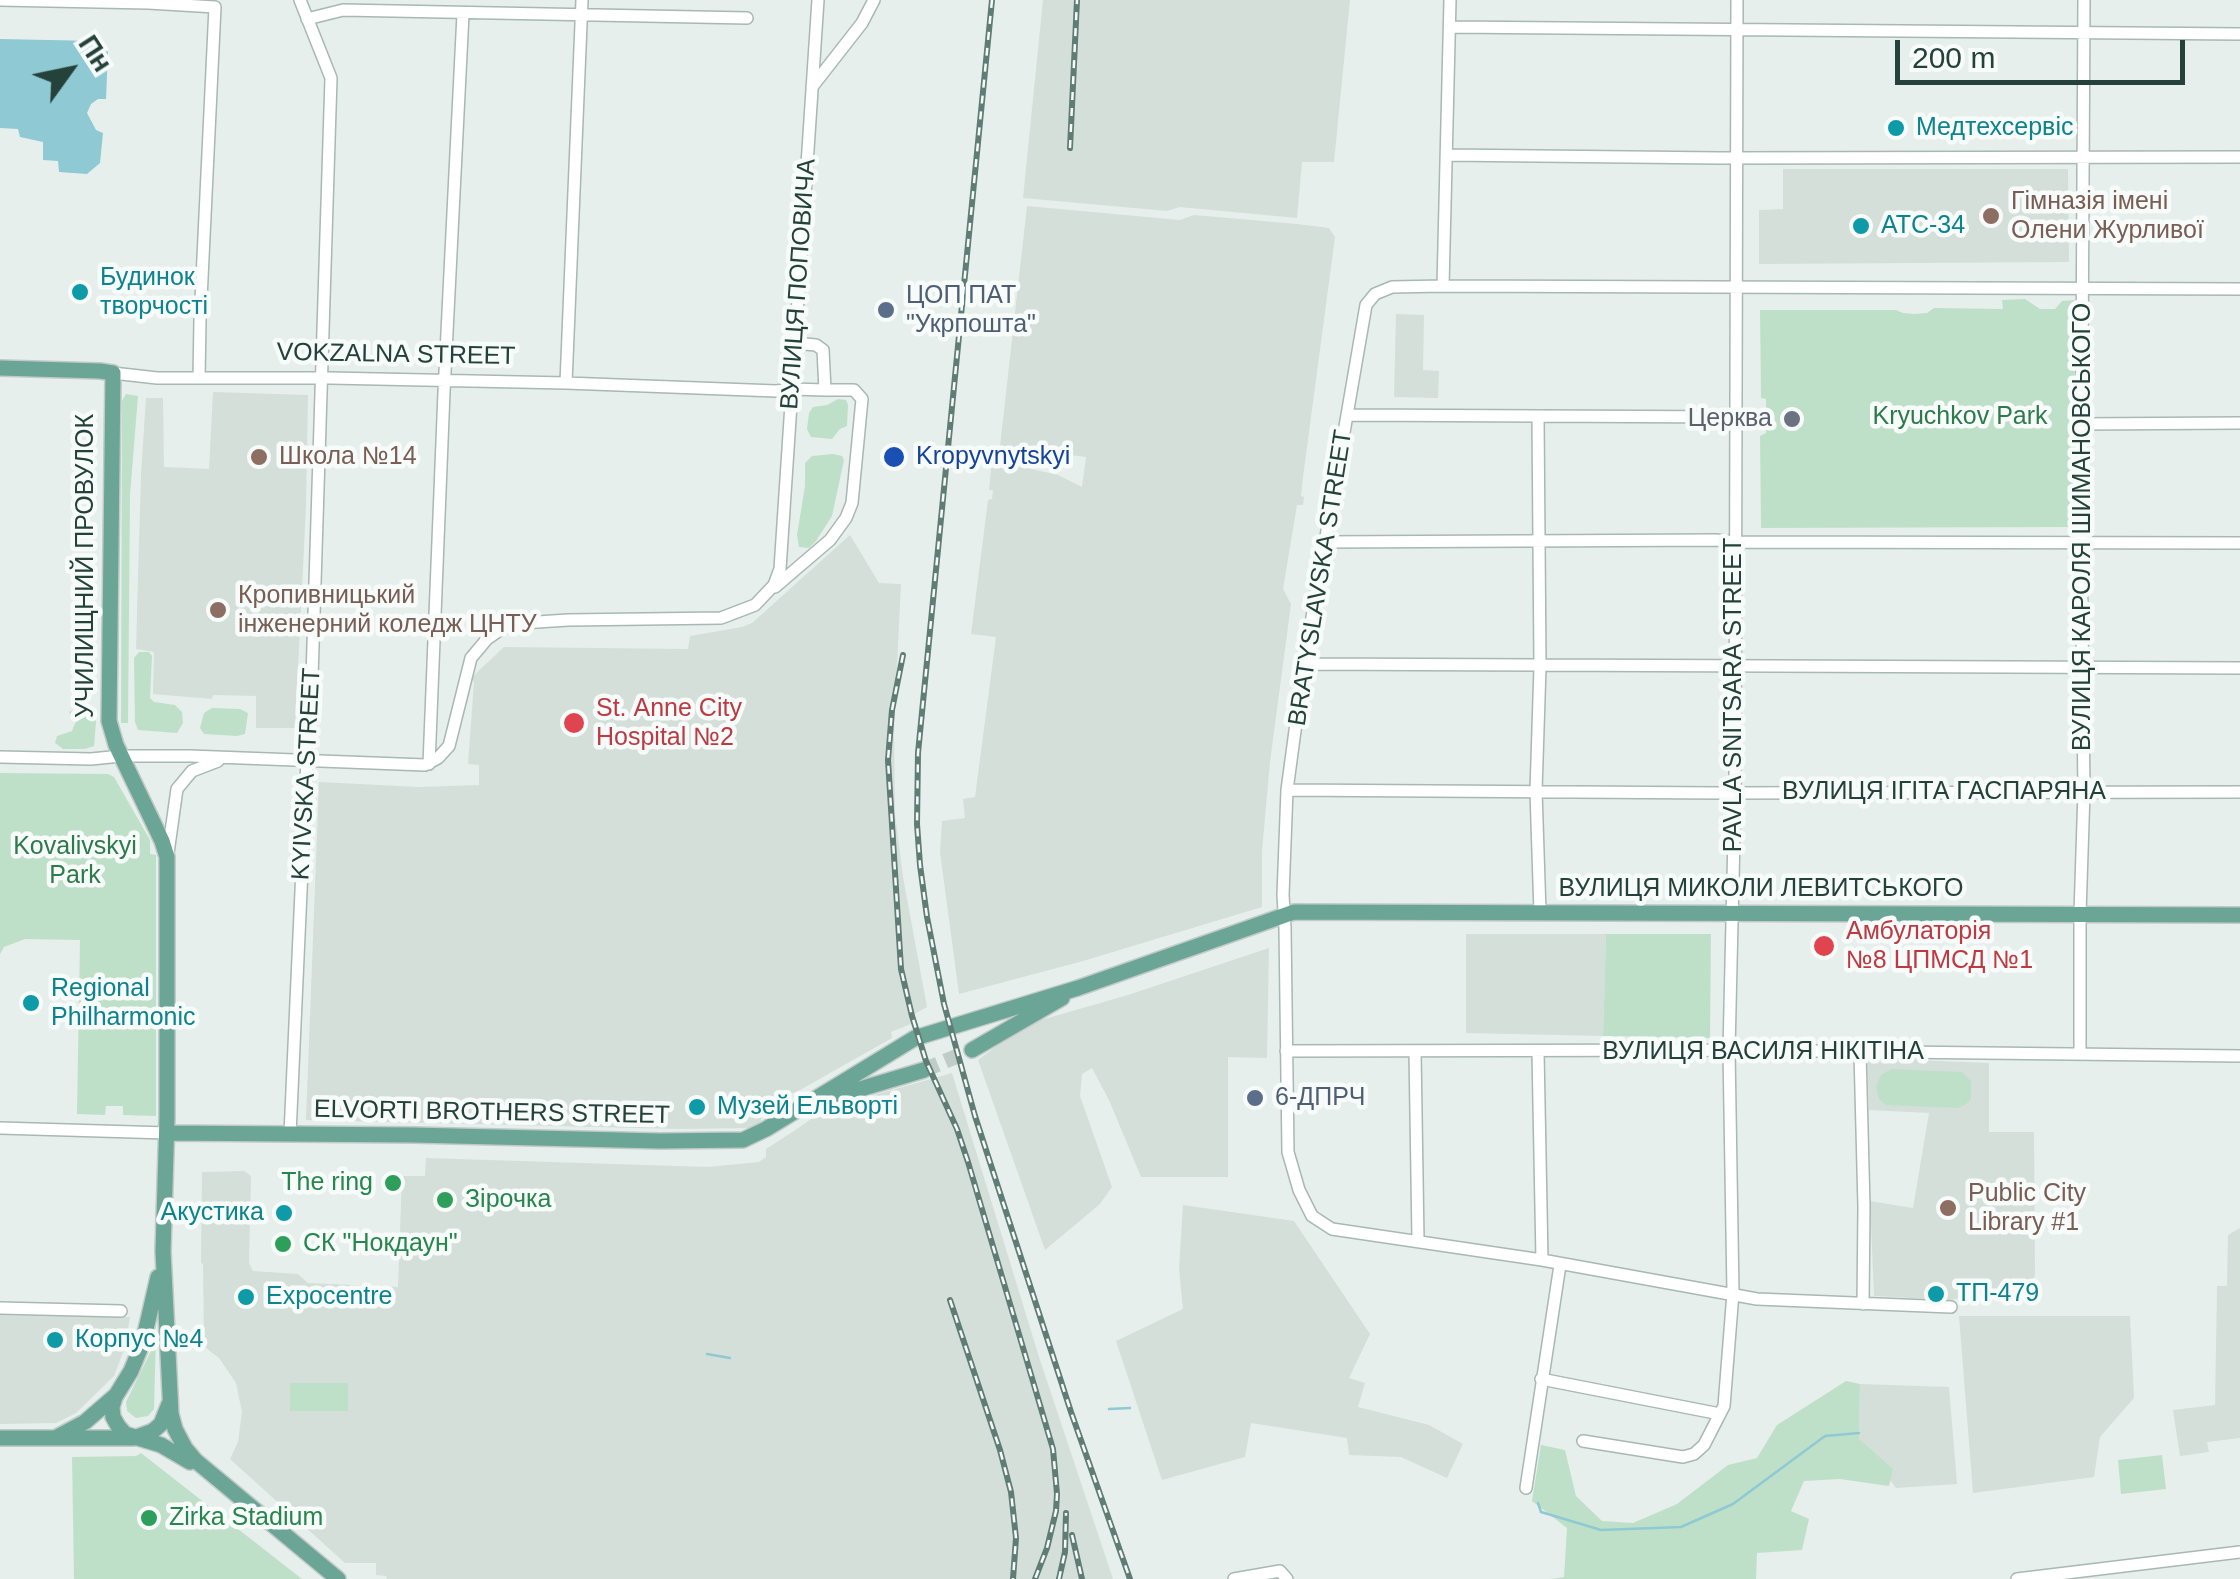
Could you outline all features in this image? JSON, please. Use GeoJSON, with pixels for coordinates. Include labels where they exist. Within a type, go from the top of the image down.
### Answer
{"type":"FeatureCollection","features":[{"type":"Feature","properties":{"kind":"main road","name":"VOKZALNA STREET"},"geometry":{"type":"LineString","coordinates":[[0,368],[113,373]]}},
{"type":"Feature","properties":{"kind":"main road","name":"УЧИЛИЩНИЙ ПРОВУЛОК"},"geometry":{"type":"LineString","coordinates":[[113,373],[110,732],[167,857]]}},
{"type":"Feature","properties":{"kind":"main road"},"geometry":{"type":"LineString","coordinates":[[0,1438],[134,1438],[161,1424],[169,1405],[163,1252],[167,857]]}},
{"type":"Feature","properties":{"kind":"main road","name":"ВУЛИЦЯ МИКОЛИ ЛЕВИТСЬКОГО"},"geometry":{"type":"LineString","coordinates":[[1283,915],[1306,911],[2240,916]]}},
{"type":"Feature","properties":{"kind":"main road","name":"ELVORTI BROTHERS STREET"},"geometry":{"type":"LineString","coordinates":[[166,1133],[732,1142],[754,1136],[914,1038],[1078,988],[1283,915]]}},
{"type":"Feature","properties":{"kind":"main road","name":"ELVORTI BROTHERS STREET"},"geometry":{"type":"LineString","coordinates":[[972,1050],[1078,988]]}},
{"type":"Feature","properties":{"kind":"main road","name":"ELVORTI BROTHERS STREET"},"geometry":{"type":"LineString","coordinates":[[807,1104],[924,1070]]}},
{"type":"Feature","properties":{"kind":"main road"},"geometry":{"type":"LineString","coordinates":[[163,1252],[150,1320],[137,1359],[115,1397],[113,1417],[125,1434],[161,1445],[223,1484]]}},
{"type":"Feature","properties":{"kind":"main road"},"geometry":{"type":"LineString","coordinates":[[52,1438],[85,1422],[121,1389]]}},
{"type":"Feature","properties":{"kind":"main road"},"geometry":{"type":"LineString","coordinates":[[169,1395],[175,1430],[196,1461],[338,1579]]}},
{"type":"Feature","properties":{"kind":"street"},"geometry":{"type":"LineString","coordinates":[[0,0],[215,7],[199,378]]}},
{"type":"Feature","properties":{"kind":"street","name":"KYIVSKA STREET"},"geometry":{"type":"LineString","coordinates":[[290,1134],[310,722],[331,78],[300,0]]}},
{"type":"Feature","properties":{"kind":"street"},"geometry":{"type":"LineString","coordinates":[[566,383],[582,0]]}},
{"type":"Feature","properties":{"kind":"street","name":"ВУЛИЦЯ ПОПОВИЧА"},"geometry":{"type":"LineString","coordinates":[[768,592],[780,569],[818,0]]}},
{"type":"Feature","properties":{"kind":"street"},"geometry":{"type":"LineString","coordinates":[[812,88],[874,0]]}},
{"type":"Feature","properties":{"kind":"street"},"geometry":{"type":"LineString","coordinates":[[1450,0],[1443,286],[2240,289]]}},
{"type":"Feature","properties":{"kind":"street","name":"PAVLA SNITSARA STREET"},"geometry":{"type":"LineString","coordinates":[[1583,1441],[1683,1457],[1704,1445],[1724,1406],[1732,1293],[1729,1050],[1735,793],[1737,0]]}},
{"type":"Feature","properties":{"kind":"street","name":"ВУЛИЦЯ КАРОЛЯ ШИМАНОВСЬКОГО"},"geometry":{"type":"LineString","coordinates":[[2080,1054],[2084,791],[2084,0]]}},
{"type":"Feature","properties":{"kind":"street"},"geometry":{"type":"LineString","coordinates":[[308,19],[343,10],[747,18]]}},
{"type":"Feature","properties":{"kind":"street"},"geometry":{"type":"LineString","coordinates":[[429,764],[463,14]]}},
{"type":"Feature","properties":{"kind":"street"},"geometry":{"type":"LineString","coordinates":[[1450,27],[2240,34]]}},
{"type":"Feature","properties":{"kind":"street"},"geometry":{"type":"LineString","coordinates":[[1447,155],[2240,157]]}},
{"type":"Feature","properties":{"kind":"street","name":"BRATYSLAVSKA STREET"},"geometry":{"type":"LineString","coordinates":[[1418,1240],[1332,1228],[1312,1216],[1299,1190],[1288,1152],[1283,840],[1304,664],[1364,314],[1370,299],[1384,290],[1443,286]]}},
{"type":"Feature","properties":{"kind":"street"},"geometry":{"type":"LineString","coordinates":[[0,758],[235,757],[429,764],[448,746],[470,658],[501,630],[522,623],[553,621],[721,618],[747,610],[830,540],[849,511],[862,399],[854,390],[826,390],[823,350],[816,345],[794,344]]}},
{"type":"Feature","properties":{"kind":"street","name":"VOKZALNA STREET"},"geometry":{"type":"LineString","coordinates":[[113,373],[137,378],[322,378],[826,390]]}},
{"type":"Feature","properties":{"kind":"street"},"geometry":{"type":"LineString","coordinates":[[1348,415],[1734,417]]}},
{"type":"Feature","properties":{"kind":"street"},"geometry":{"type":"LineString","coordinates":[[1538,417],[1540,667],[1536,791],[1540,912]]}},
{"type":"Feature","properties":{"kind":"street"},"geometry":{"type":"LineString","coordinates":[[2082,424],[2240,423]]}},
{"type":"Feature","properties":{"kind":"street"},"geometry":{"type":"LineString","coordinates":[[1327,542],[2240,543]]}},
{"type":"Feature","properties":{"kind":"street"},"geometry":{"type":"LineString","coordinates":[[1304,664],[2240,668]]}},
{"type":"Feature","properties":{"kind":"street"},"geometry":{"type":"LineString","coordinates":[[167,857],[177,789],[184,778],[199,767],[235,757]]}},
{"type":"Feature","properties":{"kind":"street","name":"ВУЛИЦЯ ІГІТА ГАСПАРЯНА"},"geometry":{"type":"LineString","coordinates":[[1287,790],[2240,792]]}},
{"type":"Feature","properties":{"kind":"street","name":"ВУЛИЦЯ ВАСИЛЯ НІКІТІНА"},"geometry":{"type":"LineString","coordinates":[[1286,1051],[1729,1050],[2240,1056]]}},
{"type":"Feature","properties":{"kind":"street"},"geometry":{"type":"LineString","coordinates":[[1414,1051],[1418,1240],[1757,1299],[1951,1307]]}},
{"type":"Feature","properties":{"kind":"street"},"geometry":{"type":"LineString","coordinates":[[1538,1052],[1542,1260]]}},
{"type":"Feature","properties":{"kind":"street"},"geometry":{"type":"LineString","coordinates":[[1860,1052],[1862,1304]]}},
{"type":"Feature","properties":{"kind":"street"},"geometry":{"type":"LineString","coordinates":[[0,1128],[166,1133]]}},
{"type":"Feature","properties":{"kind":"street"},"geometry":{"type":"LineString","coordinates":[[1526,1488],[1560,1265]]}},
{"type":"Feature","properties":{"kind":"street"},"geometry":{"type":"LineString","coordinates":[[0,1308],[121,1311]]}},
{"type":"Feature","properties":{"kind":"street"},"geometry":{"type":"LineString","coordinates":[[1541,1379],[1720,1414]]}},
{"type":"Feature","properties":{"kind":"street"},"geometry":{"type":"LineString","coordinates":[[2017,1579],[2240,1552]]}},
{"type":"Feature","properties":{"kind":"street"},"geometry":{"type":"LineString","coordinates":[[1234,1579],[1280,1571],[1287,1579]]}},
{"type":"Feature","properties":{"kind":"shaded area"},"geometry":{"type":"Polygon","coordinates":[[[1043,0],[1350,0],[1334,162],[1302,162],[1297,218],[1023,198],[1043,0]]]}},
{"type":"Feature","properties":{"kind":"shaded area"},"geometry":{"type":"Polygon","coordinates":[[[1783,169],[2068,169],[2069,262],[1759,264],[1759,210],[1783,209],[1783,169]]]}},
{"type":"Feature","properties":{"kind":"shaded area"},"geometry":{"type":"Polygon","coordinates":[[[1027,206],[1180,220],[1194,215],[1297,224],[1329,228],[1335,237],[1303,477],[1303,505],[1297,505],[1283,589],[1291,604],[1270,762],[1262,851],[1262,907],[959,994],[940,852],[942,821],[965,818],[963,799],[975,797],[996,637],[971,634],[988,500],[992,499],[992,460],[1058,475],[1082,487],[1086,457],[1000,446],[1027,206]]]}},
{"type":"Feature","properties":{"kind":"shaded area"},"geometry":{"type":"Polygon","coordinates":[[[1396,314],[1424,315],[1423,370],[1439,371],[1438,398],[1394,397],[1396,314]]]}},
{"type":"Feature","properties":{"kind":"shaded area"},"geometry":{"type":"Polygon","coordinates":[[[213,392],[308,395],[295,728],[256,728],[256,696],[213,695],[212,699],[153,694],[154,652],[136,649],[146,398],[163,398],[164,467],[209,469],[213,392]]]}},
{"type":"Feature","properties":{"kind":"shaded area"},"geometry":{"type":"Polygon","coordinates":[[[850,535],[879,583],[901,584],[894,729],[895,814],[927,1007],[909,1017],[911,1024],[891,1032],[892,1038],[800,1090],[761,1107],[761,1124],[753,1128],[306,1120],[319,782],[419,787],[479,785],[479,765],[468,764],[474,682],[471,678],[504,647],[688,649],[690,636],[752,623],[850,535]]]}},
{"type":"Feature","properties":{"kind":"shaded area"},"geometry":{"type":"Polygon","coordinates":[[[1466,934],[1606,934],[1603,1036],[1466,1033],[1466,934]]]}},
{"type":"Feature","properties":{"kind":"shaded area"},"geometry":{"type":"Polygon","coordinates":[[[1269,948],[1267,1058],[1228,1057],[1228,1177],[1141,1177],[1092,1068],[1082,1074],[1080,1096],[1112,1187],[1100,1204],[1045,1250],[978,1060],[1041,1020],[1269,948]]]}},
{"type":"Feature","properties":{"kind":"shaded area"},"geometry":{"type":"Polygon","coordinates":[[[1867,1058],[1989,1063],[1989,1132],[2034,1132],[2035,1275],[2030,1286],[1950,1300],[1874,1296],[1870,1201],[1913,1208],[1929,1113],[1869,1110],[1867,1058]]]}},
{"type":"Feature","properties":{"kind":"shaded area"},"geometry":{"type":"Polygon","coordinates":[[[952,1073],[1039,1357],[1113,1579],[387,1579],[376,1575],[376,1563],[345,1563],[230,1459],[238,1442],[242,1412],[236,1383],[204,1342],[202,1172],[244,1171],[251,1176],[249,1263],[253,1271],[298,1274],[308,1283],[398,1287],[402,1176],[425,1176],[426,1158],[708,1167],[759,1162],[766,1157],[766,1149],[825,1109],[952,1073]]]}},
{"type":"Feature","properties":{"kind":"shaded area"},"geometry":{"type":"Polygon","coordinates":[[[1183,1205],[1294,1221],[1370,1334],[1349,1378],[1365,1383],[1358,1407],[1429,1425],[1463,1444],[1447,1478],[1401,1457],[1349,1455],[1347,1438],[1251,1423],[1245,1457],[1162,1480],[1116,1341],[1183,1309],[1179,1269],[1183,1205]]]}},
{"type":"Feature","properties":{"kind":"shaded area"},"geometry":{"type":"Polygon","coordinates":[[[2240,1228],[2240,1438],[2207,1442],[2209,1452],[2180,1456],[2173,1410],[2215,1405],[2217,1286],[2227,1286],[2228,1235],[2240,1228]]]}},
{"type":"Feature","properties":{"kind":"shaded area"},"geometry":{"type":"Polygon","coordinates":[[[0,1315],[130,1317],[125,1347],[114,1376],[76,1413],[56,1423],[0,1424],[0,1315]]]}},
{"type":"Feature","properties":{"kind":"shaded area"},"geometry":{"type":"Polygon","coordinates":[[[1959,1316],[2130,1316],[2134,1398],[2100,1437],[2094,1477],[1973,1493],[1959,1316]]]}},
{"type":"Feature","properties":{"kind":"shaded area"},"geometry":{"type":"Polygon","coordinates":[[[1860,1384],[1949,1387],[1957,1484],[1896,1488],[1859,1439],[1860,1384]]]}},
{"type":"Feature","properties":{"kind":"green space","name":"Kryuchkov Park"},"geometry":{"type":"Polygon","coordinates":[[[2025,299],[2040,309],[2055,309],[2062,301],[2075,300],[2074,480],[2072,523],[2068,527],[1761,528],[1760,436],[1766,433],[1766,399],[1761,398],[1760,310],[1896,310],[1914,314],[1934,308],[2003,309],[2002,300],[2025,299]]]}},
{"type":"Feature","properties":{"kind":"green space"},"geometry":{"type":"Polygon","coordinates":[[[126,394],[138,396],[130,495],[128,723],[121,723],[122,401],[126,394]]]}},
{"type":"Feature","properties":{"kind":"green space"},"geometry":{"type":"Polygon","coordinates":[[[846,400],[848,405],[847,426],[832,439],[811,437],[807,429],[813,407],[846,400]]]}},
{"type":"Feature","properties":{"kind":"green space"},"geometry":{"type":"Polygon","coordinates":[[[833,454],[844,460],[832,516],[809,548],[799,547],[805,463],[812,456],[833,454]]]}},
{"type":"Feature","properties":{"kind":"green space"},"geometry":{"type":"Polygon","coordinates":[[[139,652],[152,656],[150,698],[175,705],[182,712],[183,723],[177,733],[138,730],[134,658],[139,652]]]}},
{"type":"Feature","properties":{"kind":"green space"},"geometry":{"type":"Polygon","coordinates":[[[85,706],[93,710],[96,722],[94,746],[63,749],[55,743],[57,736],[72,731],[76,721],[69,712],[85,706]]]}},
{"type":"Feature","properties":{"kind":"green space"},"geometry":{"type":"Polygon","coordinates":[[[212,708],[248,713],[245,734],[204,734],[200,728],[204,713],[212,708]]]}},
{"type":"Feature","properties":{"kind":"green space","name":"Kovalivskyi Park"},"geometry":{"type":"Polygon","coordinates":[[[0,773],[108,774],[114,777],[150,840],[150,854],[156,855],[156,1116],[123,1115],[123,1106],[106,1106],[105,1115],[77,1114],[80,940],[25,939],[4,947],[0,954],[0,773]]]}},
{"type":"Feature","properties":{"kind":"green space"},"geometry":{"type":"Polygon","coordinates":[[[1606,934],[1711,934],[1710,1038],[1603,1036],[1606,934]]]}},
{"type":"Feature","properties":{"kind":"green space"},"geometry":{"type":"Polygon","coordinates":[[[1891,1069],[1962,1072],[1971,1081],[1971,1099],[1957,1108],[1886,1105],[1879,1099],[1876,1086],[1881,1075],[1891,1069]]]}},
{"type":"Feature","properties":{"kind":"green space"},"geometry":{"type":"Polygon","coordinates":[[[156,1335],[154,1409],[148,1416],[136,1418],[127,1411],[126,1402],[156,1335]]]}},
{"type":"Feature","properties":{"kind":"green space"},"geometry":{"type":"Polygon","coordinates":[[[1846,1381],[1860,1384],[1859,1439],[1893,1469],[1889,1486],[1840,1479],[1804,1481],[1791,1511],[1809,1519],[1802,1550],[1757,1553],[1756,1579],[1551,1579],[1564,1577],[1567,1528],[1532,1501],[1541,1445],[1565,1450],[1576,1496],[1602,1521],[1633,1523],[1677,1504],[1728,1465],[1757,1458],[1777,1425],[1846,1381]]]}},
{"type":"Feature","properties":{"kind":"green space"},"geometry":{"type":"Polygon","coordinates":[[[290,1383],[348,1383],[348,1411],[290,1411],[290,1383]]]}},
{"type":"Feature","properties":{"kind":"green space","name":"Zirka Stadium"},"geometry":{"type":"Polygon","coordinates":[[[141,1453],[302,1579],[74,1579],[72,1457],[141,1453]]]}},
{"type":"Feature","properties":{"kind":"green space"},"geometry":{"type":"Polygon","coordinates":[[[2162,1455],[2166,1489],[2121,1494],[2118,1460],[2162,1455]]]}},
{"type":"Feature","properties":{"kind":"water"},"geometry":{"type":"Polygon","coordinates":[[[0,39],[96,41],[108,52],[106,99],[91,104],[87,113],[96,130],[103,133],[100,163],[87,174],[59,172],[58,161],[43,160],[43,142],[20,137],[18,129],[0,128],[0,39]]]}},
{"type":"Feature","properties":{"kind":"waterway"},"geometry":{"type":"LineString","coordinates":[[707,1354],[730,1358]]}},
{"type":"Feature","properties":{"kind":"waterway"},"geometry":{"type":"LineString","coordinates":[[1109,1409],[1130,1408]]}},
{"type":"Feature","properties":{"kind":"waterway"},"geometry":{"type":"LineString","coordinates":[[1538,1503],[1541,1512],[1601,1530],[1681,1527],[1733,1504],[1825,1436],[1859,1433]]}},
{"type":"Feature","properties":{"kind":"tunnel"},"geometry":{"type":"LineString","coordinates":[[924,1070],[972,1050]]}},
{"type":"Feature","properties":{"kind":"railway"},"geometry":{"type":"LineString","coordinates":[[992,0],[918,753],[920,865],[944,1004],[975,1116],[1130,1579]]}},
{"type":"Feature","properties":{"kind":"railway"},"geometry":{"type":"LineString","coordinates":[[1070,148],[1077,0]]}},
{"type":"Feature","properties":{"kind":"railway"},"geometry":{"type":"LineString","coordinates":[[903,655],[892,710],[888,760],[901,969],[926,1061],[968,1162],[1053,1449],[1056,1511],[1035,1579]]}},
{"type":"Feature","properties":{"kind":"railway"},"geometry":{"type":"LineString","coordinates":[[950,1300],[1011,1492],[1016,1538],[1013,1579]]}},
{"type":"Feature","properties":{"kind":"railway"},"geometry":{"type":"LineString","coordinates":[[1059,1579],[1065,1552],[1066,1513]]}},
{"type":"Feature","properties":{"kind":"railway"},"geometry":{"type":"LineString","coordinates":[[1072,1535],[1082,1579]]}},
{"type":"Feature","properties":{"kind":"place","name":"Медтехсервіс"},"geometry":{"type":"Point","coordinates":[1896,128]}},
{"type":"Feature","properties":{"kind":"place","name":"Гімназія імені Олени Журливої"},"geometry":{"type":"Point","coordinates":[1991,216]}},
{"type":"Feature","properties":{"kind":"place","name":"АТС-34"},"geometry":{"type":"Point","coordinates":[1861,226]}},
{"type":"Feature","properties":{"kind":"place","name":"Будинок творчості"},"geometry":{"type":"Point","coordinates":[80,292]}},
{"type":"Feature","properties":{"kind":"place","name":"ЦОП ПАТ \"Укрпошта\""},"geometry":{"type":"Point","coordinates":[886,310]}},
{"type":"Feature","properties":{"kind":"place","name":"Церква"},"geometry":{"type":"Point","coordinates":[1792,419]}},
{"type":"Feature","properties":{"kind":"place","name":"Школа №14"},"geometry":{"type":"Point","coordinates":[259,457]}},
{"type":"Feature","properties":{"kind":"place","name":"Kropyvnytskyi"},"geometry":{"type":"Point","coordinates":[894,457]}},
{"type":"Feature","properties":{"kind":"place","name":"Кропивницький інженерний коледж ЦНТУ"},"geometry":{"type":"Point","coordinates":[218,610]}},
{"type":"Feature","properties":{"kind":"place","name":"St. Anne City Hospital №2"},"geometry":{"type":"Point","coordinates":[574,723]}},
{"type":"Feature","properties":{"kind":"place","name":"Амбулаторія №8 ЦПМСД №1"},"geometry":{"type":"Point","coordinates":[1824,946]}},
{"type":"Feature","properties":{"kind":"place","name":"Regional Philharmonic"},"geometry":{"type":"Point","coordinates":[31,1003]}},
{"type":"Feature","properties":{"kind":"place","name":"6-ДПРЧ"},"geometry":{"type":"Point","coordinates":[1255,1098]}},
{"type":"Feature","properties":{"kind":"place","name":"Музей Ельворті"},"geometry":{"type":"Point","coordinates":[697,1107]}},
{"type":"Feature","properties":{"kind":"place","name":"The ring"},"geometry":{"type":"Point","coordinates":[393,1183]}},
{"type":"Feature","properties":{"kind":"place","name":"Зірочка"},"geometry":{"type":"Point","coordinates":[445,1200]}},
{"type":"Feature","properties":{"kind":"place","name":"Public City Library #1"},"geometry":{"type":"Point","coordinates":[1948,1208]}},
{"type":"Feature","properties":{"kind":"place","name":"Акустика"},"geometry":{"type":"Point","coordinates":[284,1213]}},
{"type":"Feature","properties":{"kind":"place","name":"СК \"Нокдаун\""},"geometry":{"type":"Point","coordinates":[283,1244]}},
{"type":"Feature","properties":{"kind":"place","name":"ТП-479"},"geometry":{"type":"Point","coordinates":[1936,1294]}},
{"type":"Feature","properties":{"kind":"place","name":"Expocentre"},"geometry":{"type":"Point","coordinates":[246,1297]}},
{"type":"Feature","properties":{"kind":"place","name":"Корпус №4"},"geometry":{"type":"Point","coordinates":[55,1340]}},
{"type":"Feature","properties":{"kind":"place","name":"Zirka Stadium"},"geometry":{"type":"Point","coordinates":[149,1518]}}]}
